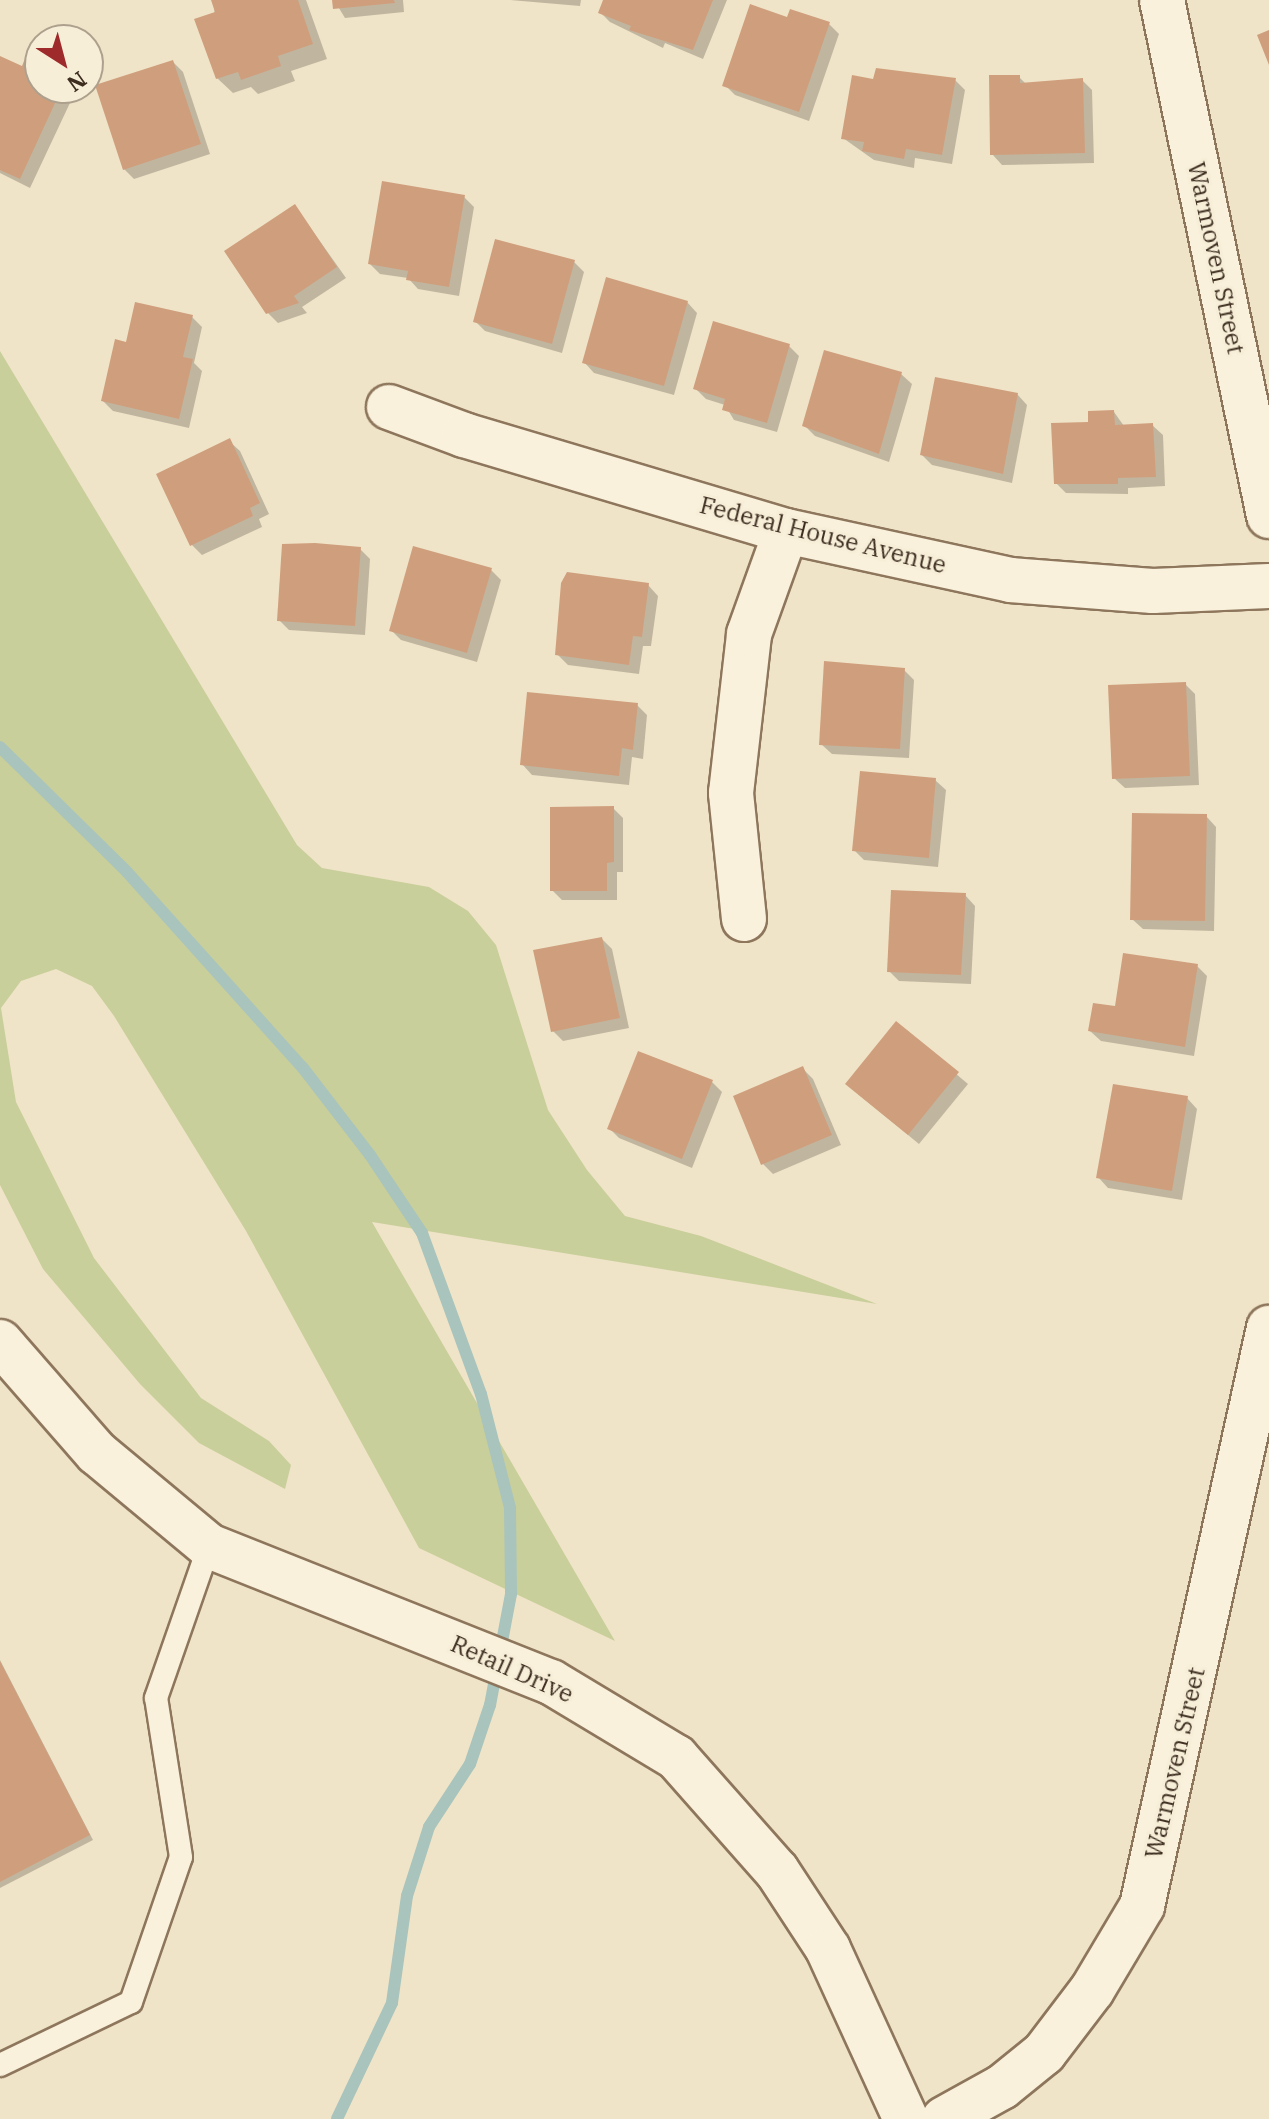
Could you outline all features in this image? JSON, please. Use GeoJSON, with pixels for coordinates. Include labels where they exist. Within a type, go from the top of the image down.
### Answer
{"type":"FeatureCollection","features":[{"type":"Feature","properties":{"kind":"street","name":"Warmoven Street"},"geometry":{"type":"LineString","coordinates":[[1162,0],[1269,516]]}},
{"type":"Feature","properties":{"kind":"street","name":"Federal House Avenue"},"geometry":{"type":"LineString","coordinates":[[389,407],[464,435],[786,531],[1010,580],[1153,591],[1269,586]]}},
{"type":"Feature","properties":{"kind":"street"},"geometry":{"type":"LineString","coordinates":[[744,919],[731,793],[749,634],[786,531]]}},
{"type":"Feature","properties":{"kind":"street","name":"Warmoven Street"},"geometry":{"type":"LineString","coordinates":[[944,2119],[1002,2087],[1044,2053],[1092,1990],[1142,1906],[1269,1328]]}},
{"type":"Feature","properties":{"kind":"street","name":"Retail Drive"},"geometry":{"type":"LineString","coordinates":[[0,1342],[97,1453],[209,1546],[551,1682],[676,1757],[777,1871],[828,1949],[906,2119]]}},
{"type":"Feature","properties":{"kind":"lane"},"geometry":{"type":"LineString","coordinates":[[0,2065],[131,2002],[181,1857],[156,1698],[209,1546]]}},
{"type":"Feature","properties":{"kind":"green space"},"geometry":{"type":"Polygon","coordinates":[[[0,351],[297,845],[322,868],[429,887],[468,911],[496,945],[548,1110],[587,1170],[625,1216],[701,1236],[877,1304],[372,1222],[615,1641],[419,1548],[246,1231],[114,1016],[92,986],[56,969],[21,981],[1,1008],[16,1102],[94,1258],[201,1398],[269,1441],[291,1465],[285,1489],[199,1443],[140,1384],[43,1269],[0,1185],[0,351]]]}},
{"type":"Feature","properties":{"kind":"building"},"geometry":{"type":"Polygon","coordinates":[[[211,0],[298,0],[313,44],[278,56],[281,66],[241,80],[238,72],[216,79],[194,19],[215,12],[211,0]]]}},
{"type":"Feature","properties":{"kind":"building"},"geometry":{"type":"Polygon","coordinates":[[[332,0],[394,0],[395,3],[333,9],[332,0]]]}},
{"type":"Feature","properties":{"kind":"building"},"geometry":{"type":"Polygon","coordinates":[[[603,0],[713,0],[693,50],[629,30],[631,26],[598,13],[603,0]]]}},
{"type":"Feature","properties":{"kind":"building"},"geometry":{"type":"Polygon","coordinates":[[[750,4],[787,17],[790,9],[830,22],[799,112],[722,86],[750,4]]]}},
{"type":"Feature","properties":{"kind":"building"},"geometry":{"type":"Polygon","coordinates":[[[1269,30],[1269,65],[1257,35],[1269,30]]]}},
{"type":"Feature","properties":{"kind":"building"},"geometry":{"type":"Polygon","coordinates":[[[0,56],[22,66],[24,61],[24,104],[55,104],[20,179],[0,170],[0,56]]]}},
{"type":"Feature","properties":{"kind":"building"},"geometry":{"type":"Polygon","coordinates":[[[173,60],[201,144],[123,170],[101,104],[104,104],[104,82],[173,60]]]}},
{"type":"Feature","properties":{"kind":"building"},"geometry":{"type":"Polygon","coordinates":[[[876,68],[956,78],[942,155],[906,149],[904,159],[862,151],[864,142],[841,139],[852,75],[873,79],[876,68]]]}},
{"type":"Feature","properties":{"kind":"building"},"geometry":{"type":"Polygon","coordinates":[[[989,75],[1020,75],[1020,83],[1083,78],[1085,153],[990,155],[989,75]]]}},
{"type":"Feature","properties":{"kind":"building"},"geometry":{"type":"Polygon","coordinates":[[[382,181],[465,195],[449,287],[406,280],[408,271],[368,264],[382,181]]]}},
{"type":"Feature","properties":{"kind":"building"},"geometry":{"type":"Polygon","coordinates":[[[295,204],[337,267],[294,296],[299,303],[266,314],[224,251],[295,204]]]}},
{"type":"Feature","properties":{"kind":"building"},"geometry":{"type":"Polygon","coordinates":[[[495,239],[575,260],[552,344],[473,322],[495,239]]]}},
{"type":"Feature","properties":{"kind":"building"},"geometry":{"type":"Polygon","coordinates":[[[606,277],[688,301],[664,386],[582,363],[606,277]]]}},
{"type":"Feature","properties":{"kind":"building"},"geometry":{"type":"Polygon","coordinates":[[[135,302],[193,315],[183,357],[193,359],[179,419],[101,401],[115,339],[126,342],[135,302]]]}},
{"type":"Feature","properties":{"kind":"building"},"geometry":{"type":"Polygon","coordinates":[[[713,321],[790,344],[767,423],[722,410],[725,399],[693,389],[713,321]]]}},
{"type":"Feature","properties":{"kind":"building"},"geometry":{"type":"Polygon","coordinates":[[[824,350],[902,372],[879,454],[802,426],[824,350]]]}},
{"type":"Feature","properties":{"kind":"building"},"geometry":{"type":"Polygon","coordinates":[[[935,377],[1018,393],[1003,474],[920,455],[935,377]]]}},
{"type":"Feature","properties":{"kind":"building"},"geometry":{"type":"Polygon","coordinates":[[[1114,410],[1115,425],[1153,423],[1156,477],[1118,478],[1118,484],[1054,484],[1051,423],[1088,422],[1088,411],[1114,410]]]}},
{"type":"Feature","properties":{"kind":"building"},"geometry":{"type":"Polygon","coordinates":[[[230,438],[260,503],[250,508],[253,516],[190,546],[156,474],[230,438]]]}},
{"type":"Feature","properties":{"kind":"building"},"geometry":{"type":"Polygon","coordinates":[[[282,544],[361,547],[355,626],[277,621],[282,544]]]}},
{"type":"Feature","properties":{"kind":"building"},"geometry":{"type":"Polygon","coordinates":[[[413,546],[492,568],[467,653],[389,631],[413,546]]]}},
{"type":"Feature","properties":{"kind":"building"},"geometry":{"type":"Polygon","coordinates":[[[567,572],[649,583],[642,637],[633,636],[629,665],[555,655],[561,583],[567,572]]]}},
{"type":"Feature","properties":{"kind":"building"},"geometry":{"type":"Polygon","coordinates":[[[824,661],[905,668],[900,749],[819,745],[824,661]]]}},
{"type":"Feature","properties":{"kind":"building"},"geometry":{"type":"Polygon","coordinates":[[[1186,682],[1190,776],[1112,779],[1108,685],[1186,682]]]}},
{"type":"Feature","properties":{"kind":"building"},"geometry":{"type":"Polygon","coordinates":[[[527,692],[638,703],[633,750],[622,748],[619,776],[520,765],[527,692]]]}},
{"type":"Feature","properties":{"kind":"building"},"geometry":{"type":"Polygon","coordinates":[[[860,771],[936,778],[929,858],[852,851],[860,771]]]}},
{"type":"Feature","properties":{"kind":"building"},"geometry":{"type":"Polygon","coordinates":[[[614,806],[614,862],[607,863],[607,891],[550,891],[550,807],[614,806]]]}},
{"type":"Feature","properties":{"kind":"building"},"geometry":{"type":"Polygon","coordinates":[[[1132,813],[1207,814],[1205,921],[1130,920],[1132,813]]]}},
{"type":"Feature","properties":{"kind":"building"},"geometry":{"type":"Polygon","coordinates":[[[891,890],[966,893],[961,975],[887,972],[891,890]]]}},
{"type":"Feature","properties":{"kind":"building"},"geometry":{"type":"Polygon","coordinates":[[[602,937],[620,1018],[551,1032],[533,950],[602,937]]]}},
{"type":"Feature","properties":{"kind":"building"},"geometry":{"type":"Polygon","coordinates":[[[1123,953],[1198,964],[1185,1047],[1088,1031],[1093,1003],[1115,1006],[1123,953]]]}},
{"type":"Feature","properties":{"kind":"building"},"geometry":{"type":"Polygon","coordinates":[[[896,1021],[959,1072],[908,1135],[845,1084],[896,1021]]]}},
{"type":"Feature","properties":{"kind":"building"},"geometry":{"type":"Polygon","coordinates":[[[638,1051],[713,1080],[682,1159],[607,1129],[638,1051]]]}},
{"type":"Feature","properties":{"kind":"building"},"geometry":{"type":"Polygon","coordinates":[[[803,1066],[832,1135],[761,1165],[733,1096],[803,1066]]]}},
{"type":"Feature","properties":{"kind":"building"},"geometry":{"type":"Polygon","coordinates":[[[1113,1084],[1188,1096],[1172,1191],[1096,1178],[1113,1084]]]}},
{"type":"Feature","properties":{"kind":"building"},"geometry":{"type":"Polygon","coordinates":[[[0,1661],[90,1835],[0,1882],[0,1661]]]}},
{"type":"Feature","properties":{"kind":"waterway"},"geometry":{"type":"LineString","coordinates":[[0,747],[127,872],[303,1068],[370,1155],[422,1233],[481,1394],[510,1508],[511,1594],[490,1705],[470,1764],[429,1827],[407,1896],[392,2003],[337,2119]]}}]}
